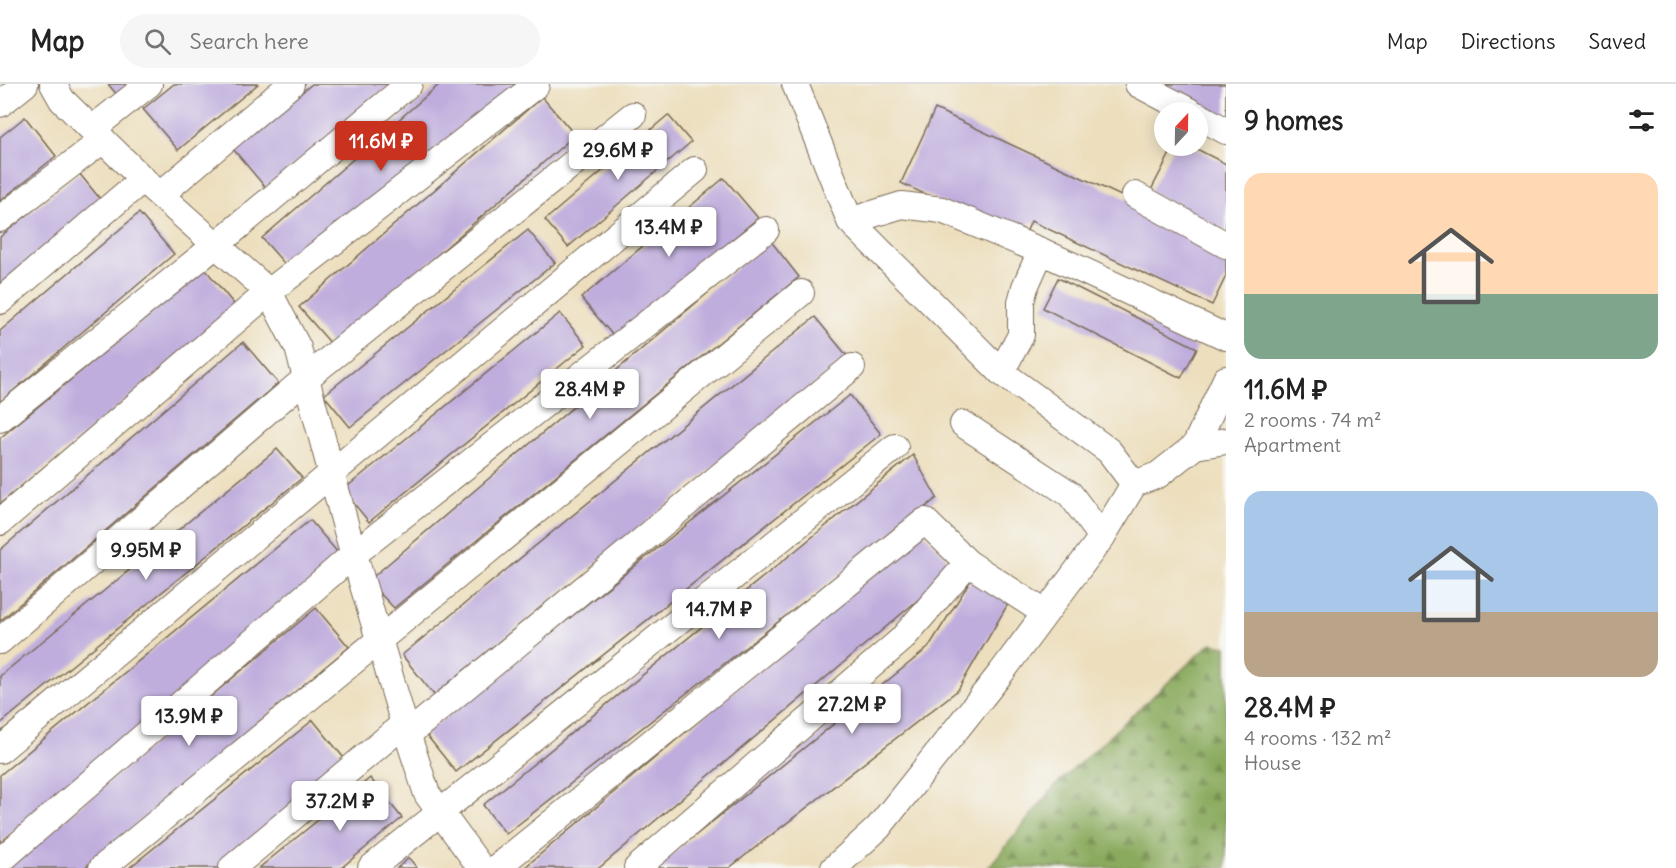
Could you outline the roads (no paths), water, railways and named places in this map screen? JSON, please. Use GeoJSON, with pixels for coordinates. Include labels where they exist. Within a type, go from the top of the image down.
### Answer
{"type":"FeatureCollection","features":[{"type":"Feature","properties":{"kind":"street"},"geometry":{"type":"LineString","coordinates":[[0,104],[25,84]]}},
{"type":"Feature","properties":{"kind":"street"},"geometry":{"type":"LineString","coordinates":[[52,84],[62,100],[97,135],[270,292],[298,348],[354,554],[427,794],[481,868]]}},
{"type":"Feature","properties":{"kind":"street"},"geometry":{"type":"LineString","coordinates":[[0,219],[97,135],[148,84]]}},
{"type":"Feature","properties":{"kind":"street"},"geometry":{"type":"LineString","coordinates":[[0,301],[291,84]]}},
{"type":"Feature","properties":{"kind":"street"},"geometry":{"type":"LineString","coordinates":[[0,419],[216,245],[409,84]]}},
{"type":"Feature","properties":{"kind":"street"},"geometry":{"type":"LineString","coordinates":[[795,84],[850,221],[1001,372],[1109,451],[1134,484]]}},
{"type":"Feature","properties":{"kind":"street"},"geometry":{"type":"LineString","coordinates":[[1138,84],[1172,102]]}},
{"type":"Feature","properties":{"kind":"street"},"geometry":{"type":"LineString","coordinates":[[0,522],[270,292],[536,85]]}},
{"type":"Feature","properties":{"kind":"street"},"geometry":{"type":"LineString","coordinates":[[0,641],[306,378],[633,115]]}},
{"type":"Feature","properties":{"kind":"street"},"geometry":{"type":"LineString","coordinates":[[1208,122],[1226,131]]}},
{"type":"Feature","properties":{"kind":"street"},"geometry":{"type":"LineString","coordinates":[[0,750],[695,170]]}},
{"type":"Feature","properties":{"kind":"street"},"geometry":{"type":"LineString","coordinates":[[1135,195],[1226,245]]}},
{"type":"Feature","properties":{"kind":"street"},"geometry":{"type":"LineString","coordinates":[[850,221],[902,205],[942,210],[1041,251],[1226,337]]}},
{"type":"Feature","properties":{"kind":"street"},"geometry":{"type":"LineString","coordinates":[[0,861],[354,554],[766,230]]}},
{"type":"Feature","properties":{"kind":"street"},"geometry":{"type":"LineString","coordinates":[[1001,372],[1021,335],[1021,302],[1041,251]]}},
{"type":"Feature","properties":{"kind":"street"},"geometry":{"type":"LineString","coordinates":[[102,868],[801,293]]}},
{"type":"Feature","properties":{"kind":"street"},"geometry":{"type":"LineString","coordinates":[[232,868],[852,367]]}},
{"type":"Feature","properties":{"kind":"street"},"geometry":{"type":"LineString","coordinates":[[1195,447],[1226,379]]}},
{"type":"Feature","properties":{"kind":"street"},"geometry":{"type":"LineString","coordinates":[[963,424],[1070,494],[1102,537]]}},
{"type":"Feature","properties":{"kind":"street"},"geometry":{"type":"LineString","coordinates":[[834,868],[878,828],[1001,673],[1102,537],[1134,484],[1158,474],[1195,447],[1226,441]]}},
{"type":"Feature","properties":{"kind":"street"},"geometry":{"type":"LineString","coordinates":[[371,868],[894,447]]}},
{"type":"Feature","properties":{"kind":"street"},"geometry":{"type":"LineString","coordinates":[[496,868],[925,520],[968,563],[1045,613]]}},
{"type":"Feature","properties":{"kind":"street"},"geometry":{"type":"LineString","coordinates":[[637,868],[901,640],[968,563]]}}]}
